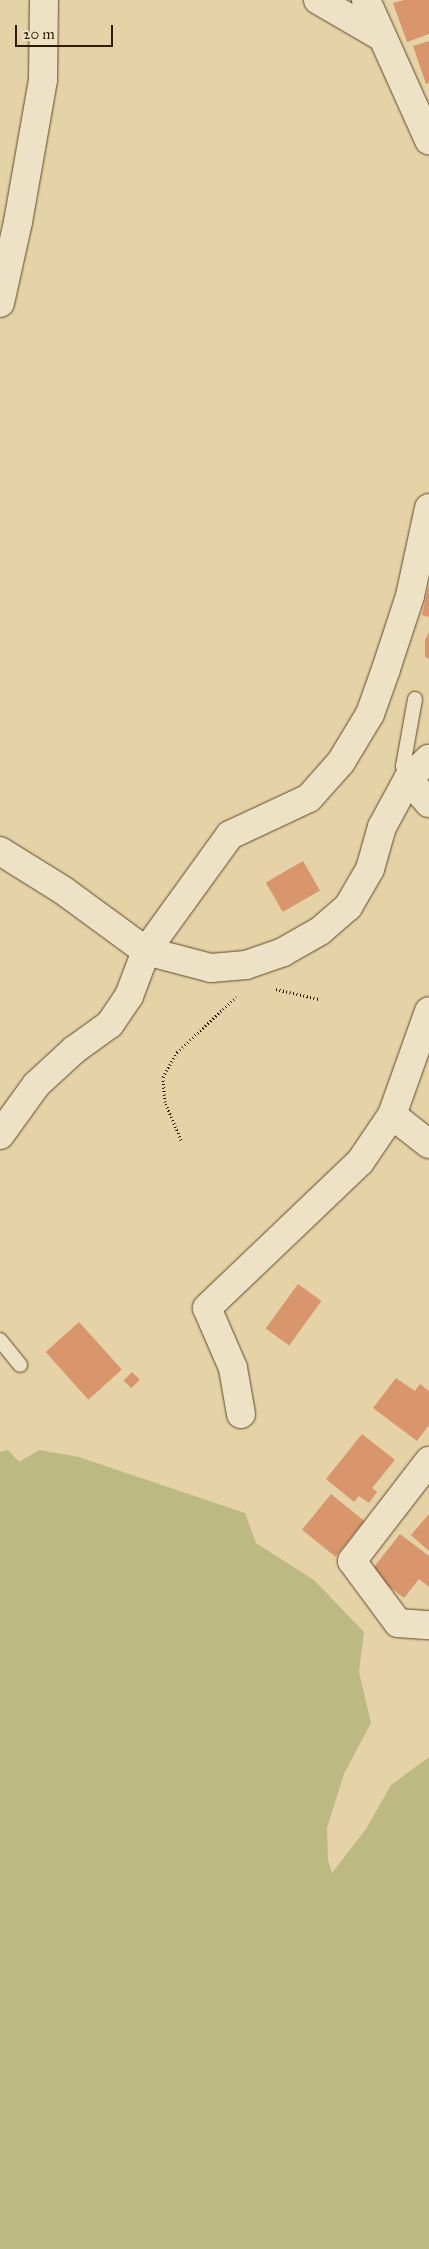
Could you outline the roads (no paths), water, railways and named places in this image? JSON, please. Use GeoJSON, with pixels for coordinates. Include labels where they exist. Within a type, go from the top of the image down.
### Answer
{"type":"FeatureCollection","features":[{"type":"Feature","properties":{"kind":"street"},"geometry":{"type":"LineString","coordinates":[[0,303],[18,222],[43,80],[44,0]]}},
{"type":"Feature","properties":{"kind":"street"},"geometry":{"type":"LineString","coordinates":[[318,0],[380,36]]}},
{"type":"Feature","properties":{"kind":"street"},"geometry":{"type":"LineString","coordinates":[[366,0],[380,36],[429,140]]}},
{"type":"Feature","properties":{"kind":"street"},"geometry":{"type":"LineString","coordinates":[[0,1135],[36,1085],[74,1050],[110,1024],[129,996],[146,951],[230,835],[309,798],[341,762],[370,714],[386,669],[410,596],[429,508]]}},
{"type":"Feature","properties":{"kind":"street"},"geometry":{"type":"LineString","coordinates":[[0,851],[64,891],[146,951],[211,968],[246,964],[291,948],[320,931],[348,907],[370,869],[382,827],[408,779],[429,759]]}},
{"type":"Feature","properties":{"kind":"street"},"geometry":{"type":"LineString","coordinates":[[408,779],[429,803]]}},
{"type":"Feature","properties":{"kind":"street"},"geometry":{"type":"LineString","coordinates":[[241,1414],[233,1368],[207,1308],[360,1162],[392,1115],[429,1011]]}},
{"type":"Feature","properties":{"kind":"street"},"geometry":{"type":"LineString","coordinates":[[392,1115],[429,1144]]}},
{"type":"Feature","properties":{"kind":"street"},"geometry":{"type":"LineString","coordinates":[[429,1461],[352,1561],[398,1623],[429,1624]]}},
{"type":"Feature","properties":{"kind":"lane"},"geometry":{"type":"LineString","coordinates":[[408,779],[403,766],[415,699]]}},
{"type":"Feature","properties":{"kind":"lane"},"geometry":{"type":"LineString","coordinates":[[0,1340],[20,1365]]}}]}
